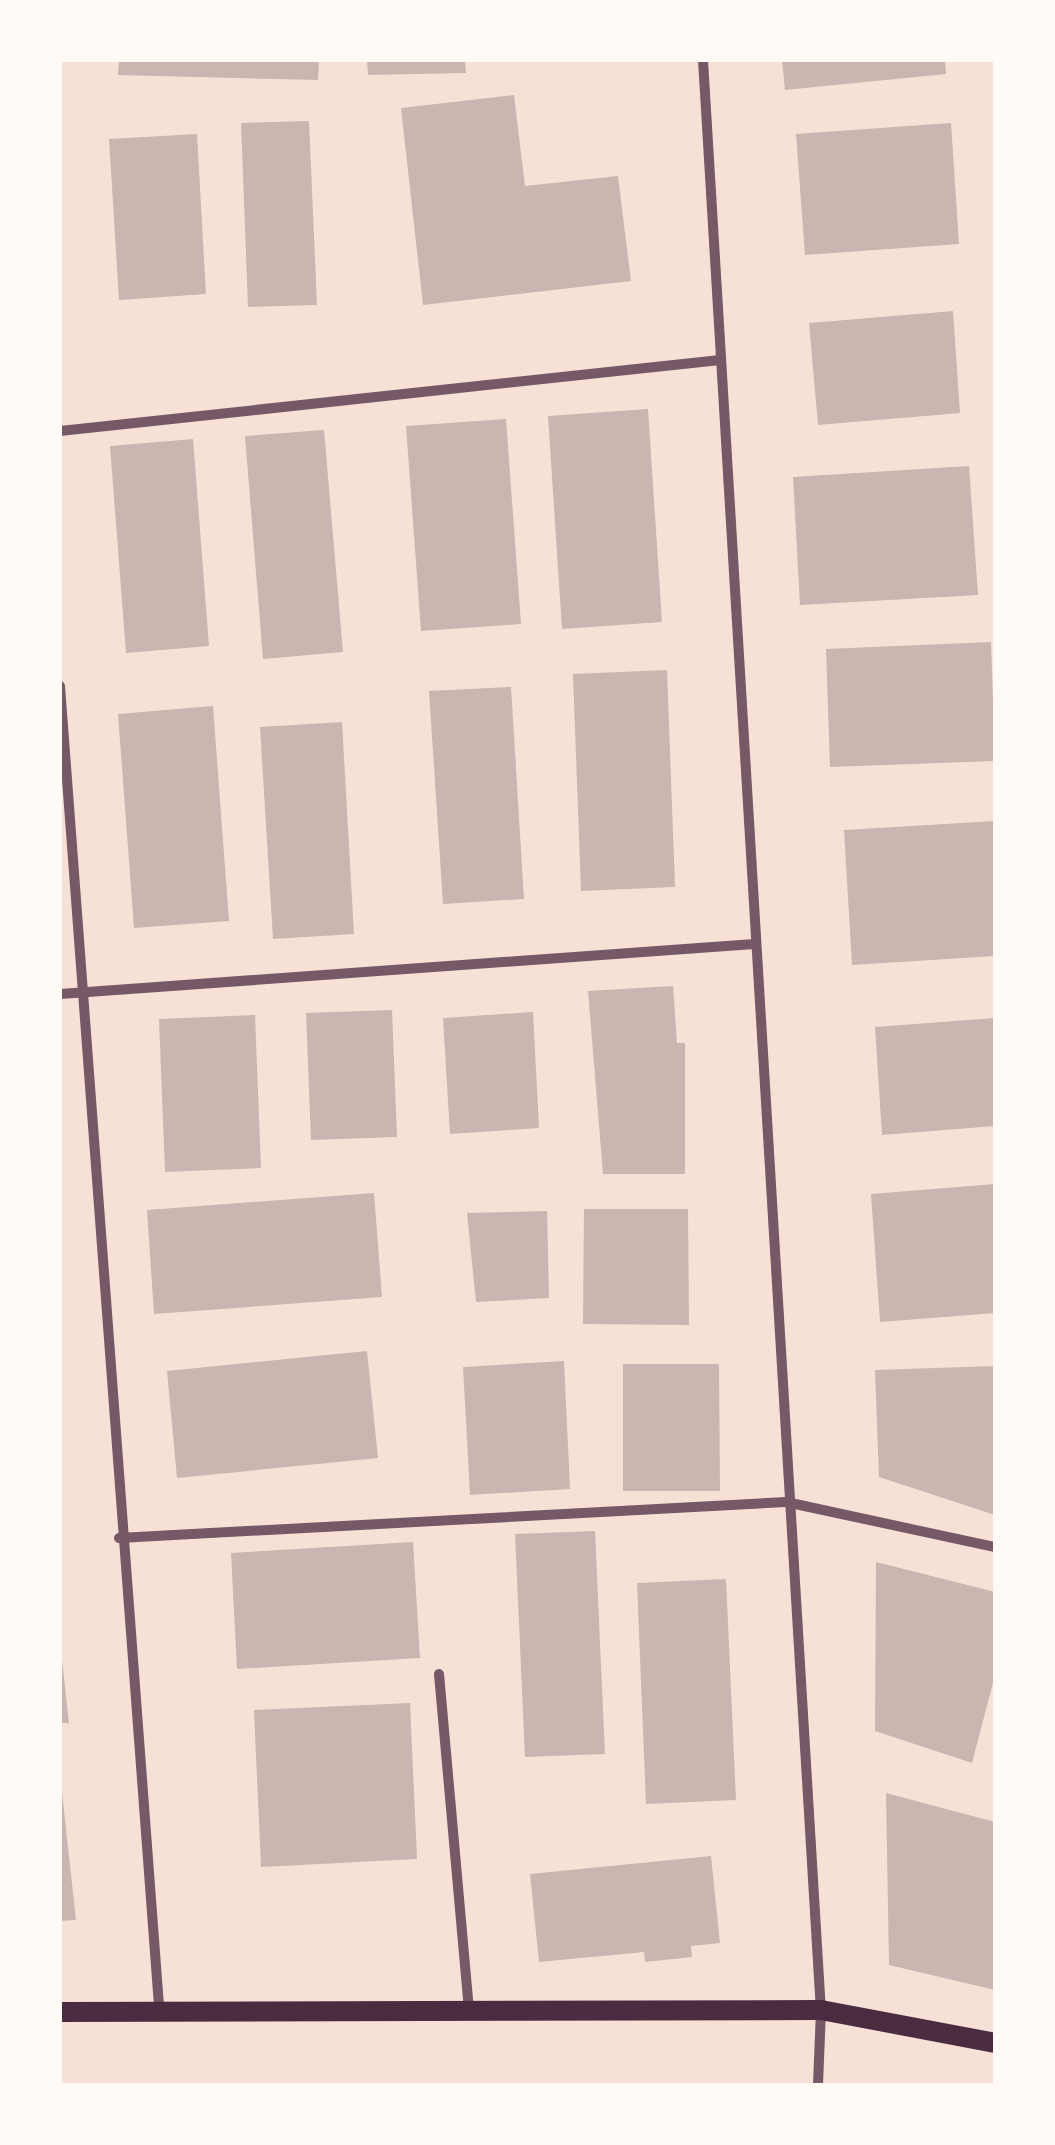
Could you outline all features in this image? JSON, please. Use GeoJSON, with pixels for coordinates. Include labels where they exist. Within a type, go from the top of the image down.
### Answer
{"type":"FeatureCollection","features":[{"type":"Feature","properties":{"kind":"main road"},"geometry":{"type":"LineString","coordinates":[[60,2012],[159,2007],[821,2010],[995,2043]]}},
{"type":"Feature","properties":{"kind":"street"},"geometry":{"type":"LineString","coordinates":[[703,60],[786,1502],[821,2010],[818,2085]]}},
{"type":"Feature","properties":{"kind":"street"},"geometry":{"type":"LineString","coordinates":[[60,431],[720,360]]}},
{"type":"Feature","properties":{"kind":"street"},"geometry":{"type":"LineString","coordinates":[[60,686],[119,1538],[159,2007]]}},
{"type":"Feature","properties":{"kind":"street"},"geometry":{"type":"LineString","coordinates":[[60,994],[754,944]]}},
{"type":"Feature","properties":{"kind":"street"},"geometry":{"type":"LineString","coordinates":[[119,1538],[786,1502],[995,1547]]}},
{"type":"Feature","properties":{"kind":"street"},"geometry":{"type":"LineString","coordinates":[[439,1674],[469,2011]]}},
{"type":"Feature","properties":{"kind":"building"},"geometry":{"type":"Polygon","coordinates":[[[119,60],[319,60],[318,80],[118,75],[119,60]]]}},
{"type":"Feature","properties":{"kind":"building"},"geometry":{"type":"Polygon","coordinates":[[[367,60],[465,60],[466,73],[368,75],[367,60]]]}},
{"type":"Feature","properties":{"kind":"building"},"geometry":{"type":"Polygon","coordinates":[[[782,60],[945,60],[946,74],[785,90],[782,60]]]}},
{"type":"Feature","properties":{"kind":"building"},"geometry":{"type":"Polygon","coordinates":[[[514,95],[525,186],[618,176],[631,281],[423,305],[401,108],[514,95]]]}},
{"type":"Feature","properties":{"kind":"building"},"geometry":{"type":"Polygon","coordinates":[[[309,121],[317,305],[248,307],[241,123],[309,121]]]}},
{"type":"Feature","properties":{"kind":"building"},"geometry":{"type":"Polygon","coordinates":[[[951,123],[959,244],[805,255],[796,134],[951,123]]]}},
{"type":"Feature","properties":{"kind":"building"},"geometry":{"type":"Polygon","coordinates":[[[197,134],[206,294],[119,300],[109,139],[197,134]]]}},
{"type":"Feature","properties":{"kind":"building"},"geometry":{"type":"Polygon","coordinates":[[[953,311],[960,413],[818,425],[809,323],[953,311]]]}},
{"type":"Feature","properties":{"kind":"building"},"geometry":{"type":"Polygon","coordinates":[[[648,409],[662,622],[562,629],[548,416],[648,409]]]}},
{"type":"Feature","properties":{"kind":"building"},"geometry":{"type":"Polygon","coordinates":[[[506,419],[521,624],[421,631],[406,426],[506,419]]]}},
{"type":"Feature","properties":{"kind":"building"},"geometry":{"type":"Polygon","coordinates":[[[324,430],[343,652],[263,659],[245,436],[324,430]]]}},
{"type":"Feature","properties":{"kind":"building"},"geometry":{"type":"Polygon","coordinates":[[[193,439],[209,646],[126,653],[110,446],[193,439]]]}},
{"type":"Feature","properties":{"kind":"building"},"geometry":{"type":"Polygon","coordinates":[[[969,466],[978,595],[800,605],[793,477],[969,466]]]}},
{"type":"Feature","properties":{"kind":"building"},"geometry":{"type":"Polygon","coordinates":[[[991,642],[995,761],[830,767],[826,649],[991,642]]]}},
{"type":"Feature","properties":{"kind":"building"},"geometry":{"type":"Polygon","coordinates":[[[667,670],[675,887],[581,891],[573,674],[667,670]]]}},
{"type":"Feature","properties":{"kind":"building"},"geometry":{"type":"Polygon","coordinates":[[[511,687],[524,899],[443,904],[429,691],[511,687]]]}},
{"type":"Feature","properties":{"kind":"building"},"geometry":{"type":"Polygon","coordinates":[[[213,706],[229,921],[134,928],[118,714],[213,706]]]}},
{"type":"Feature","properties":{"kind":"building"},"geometry":{"type":"Polygon","coordinates":[[[342,722],[354,934],[273,939],[260,727],[342,722]]]}},
{"type":"Feature","properties":{"kind":"building"},"geometry":{"type":"Polygon","coordinates":[[[995,821],[995,956],[852,965],[844,830],[995,821]]]}},
{"type":"Feature","properties":{"kind":"building"},"geometry":{"type":"Polygon","coordinates":[[[673,986],[677,1043],[685,1043],[685,1174],[603,1174],[588,991],[673,986]]]}},
{"type":"Feature","properties":{"kind":"building"},"geometry":{"type":"Polygon","coordinates":[[[392,1010],[397,1137],[311,1140],[306,1013],[392,1010]]]}},
{"type":"Feature","properties":{"kind":"building"},"geometry":{"type":"Polygon","coordinates":[[[533,1012],[539,1128],[450,1134],[443,1018],[533,1012]]]}},
{"type":"Feature","properties":{"kind":"building"},"geometry":{"type":"Polygon","coordinates":[[[255,1015],[261,1168],[165,1172],[159,1019],[255,1015]]]}},
{"type":"Feature","properties":{"kind":"building"},"geometry":{"type":"Polygon","coordinates":[[[995,1018],[995,1126],[882,1135],[875,1027],[995,1018]]]}},
{"type":"Feature","properties":{"kind":"building"},"geometry":{"type":"Polygon","coordinates":[[[995,1184],[995,1313],[880,1322],[871,1194],[995,1184]]]}},
{"type":"Feature","properties":{"kind":"building"},"geometry":{"type":"Polygon","coordinates":[[[374,1193],[382,1297],[154,1314],[147,1210],[374,1193]]]}},
{"type":"Feature","properties":{"kind":"building"},"geometry":{"type":"Polygon","coordinates":[[[584,1209],[688,1209],[689,1325],[583,1324],[584,1209]]]}},
{"type":"Feature","properties":{"kind":"building"},"geometry":{"type":"Polygon","coordinates":[[[547,1211],[549,1298],[476,1302],[467,1213],[547,1211]]]}},
{"type":"Feature","properties":{"kind":"building"},"geometry":{"type":"Polygon","coordinates":[[[367,1351],[378,1458],[177,1478],[167,1371],[367,1351]]]}},
{"type":"Feature","properties":{"kind":"building"},"geometry":{"type":"Polygon","coordinates":[[[564,1361],[570,1489],[470,1495],[463,1367],[564,1361]]]}},
{"type":"Feature","properties":{"kind":"building"},"geometry":{"type":"Polygon","coordinates":[[[623,1364],[719,1364],[720,1491],[623,1491],[623,1364]]]}},
{"type":"Feature","properties":{"kind":"building"},"geometry":{"type":"Polygon","coordinates":[[[995,1366],[995,1515],[879,1477],[875,1370],[995,1366]]]}},
{"type":"Feature","properties":{"kind":"building"},"geometry":{"type":"Polygon","coordinates":[[[595,1531],[605,1754],[525,1757],[515,1534],[595,1531]]]}},
{"type":"Feature","properties":{"kind":"building"},"geometry":{"type":"Polygon","coordinates":[[[413,1542],[420,1658],[237,1669],[231,1553],[413,1542]]]}},
{"type":"Feature","properties":{"kind":"building"},"geometry":{"type":"Polygon","coordinates":[[[876,1562],[995,1592],[995,1675],[972,1763],[875,1731],[876,1562]]]}},
{"type":"Feature","properties":{"kind":"building"},"geometry":{"type":"Polygon","coordinates":[[[726,1579],[736,1800],[646,1804],[637,1583],[726,1579]]]}},
{"type":"Feature","properties":{"kind":"building"},"geometry":{"type":"Polygon","coordinates":[[[60,1642],[69,1723],[60,1723],[60,1642]]]}},
{"type":"Feature","properties":{"kind":"building"},"geometry":{"type":"Polygon","coordinates":[[[410,1703],[417,1859],[261,1867],[254,1710],[410,1703]]]}},
{"type":"Feature","properties":{"kind":"building"},"geometry":{"type":"Polygon","coordinates":[[[60,1774],[76,1920],[60,1921],[60,1774]]]}},
{"type":"Feature","properties":{"kind":"building"},"geometry":{"type":"Polygon","coordinates":[[[886,1793],[995,1822],[995,1990],[889,1965],[886,1793]]]}},
{"type":"Feature","properties":{"kind":"building"},"geometry":{"type":"Polygon","coordinates":[[[711,1856],[720,1943],[691,1946],[692,1957],[645,1962],[644,1952],[539,1962],[530,1874],[711,1856]]]}}]}
